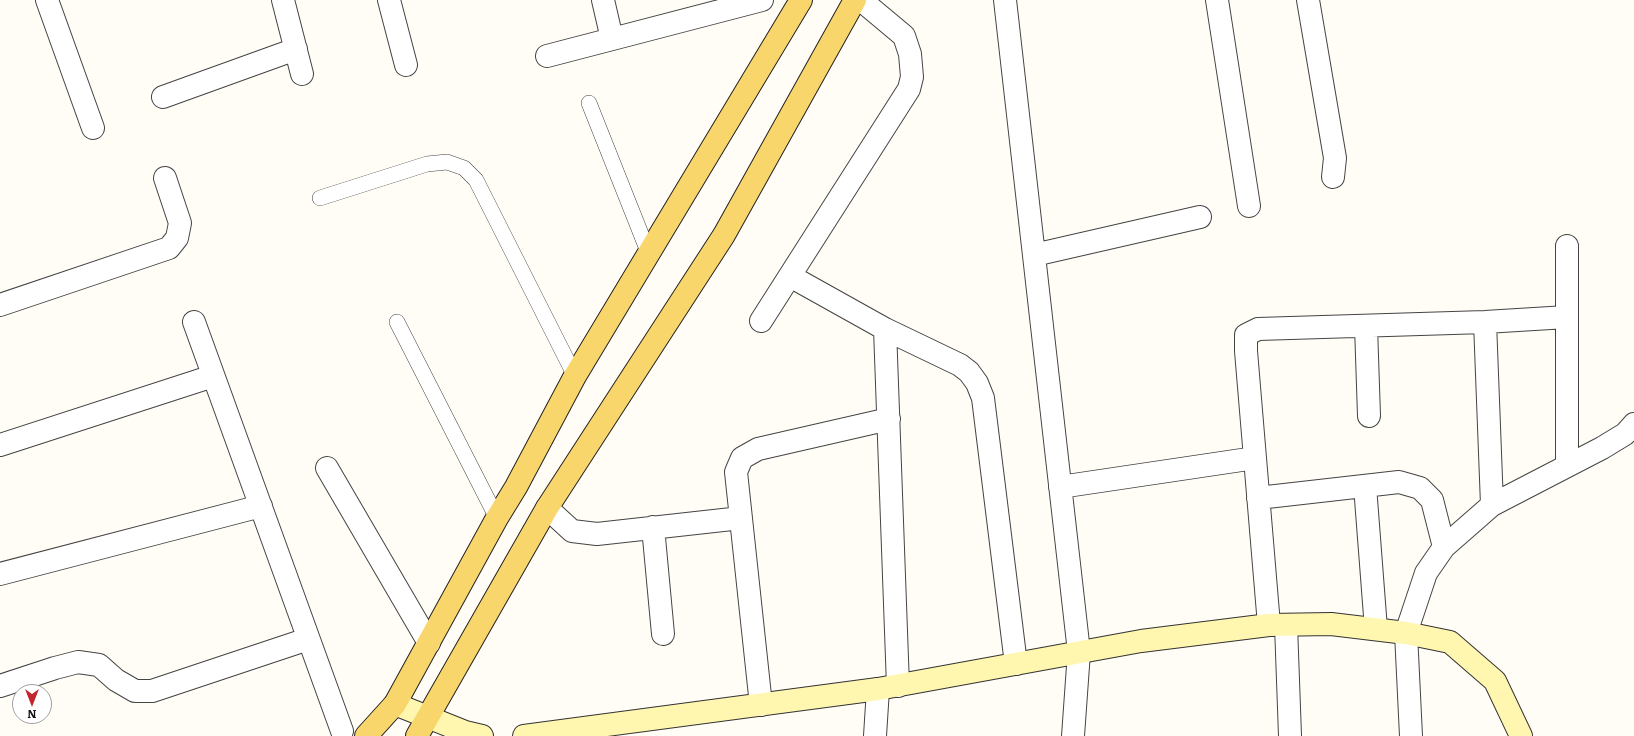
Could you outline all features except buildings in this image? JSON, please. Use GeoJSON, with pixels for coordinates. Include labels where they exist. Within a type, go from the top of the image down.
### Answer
{"type":"FeatureCollection","features":[{"type":"Feature","properties":{"kind":"main road"},"geometry":{"type":"LineString","coordinates":[[366,736],[395,704],[497,518],[516,487],[575,376],[801,0]]}},
{"type":"Feature","properties":{"kind":"main road"},"geometry":{"type":"LineString","coordinates":[[423,727],[547,508],[724,235],[854,0]]}},
{"type":"Feature","properties":{"kind":"street"},"geometry":{"type":"LineString","coordinates":[[47,0],[93,128]]}},
{"type":"Feature","properties":{"kind":"street"},"geometry":{"type":"LineString","coordinates":[[283,0],[302,74]]}},
{"type":"Feature","properties":{"kind":"street"},"geometry":{"type":"LineString","coordinates":[[389,0],[406,65]]}},
{"type":"Feature","properties":{"kind":"street"},"geometry":{"type":"LineString","coordinates":[[603,0],[612,39]]}},
{"type":"Feature","properties":{"kind":"street"},"geometry":{"type":"LineString","coordinates":[[547,56],[612,39],[711,6],[762,0]]}},
{"type":"Feature","properties":{"kind":"street"},"geometry":{"type":"LineString","coordinates":[[761,321],[908,89],[912,77],[910,54],[904,36],[861,0]]}},
{"type":"Feature","properties":{"kind":"street"},"geometry":{"type":"LineString","coordinates":[[1005,0],[1079,652],[1073,736]]}},
{"type":"Feature","properties":{"kind":"street"},"geometry":{"type":"LineString","coordinates":[[1217,0],[1249,206]]}},
{"type":"Feature","properties":{"kind":"street"},"geometry":{"type":"LineString","coordinates":[[1308,0],[1335,158],[1333,177]]}},
{"type":"Feature","properties":{"kind":"street"},"geometry":{"type":"LineString","coordinates":[[163,97],[296,49]]}},
{"type":"Feature","properties":{"kind":"street"},"geometry":{"type":"LineString","coordinates":[[0,305],[169,248],[177,238],[180,223],[164,178]]}},
{"type":"Feature","properties":{"kind":"street"},"geometry":{"type":"LineString","coordinates":[[1034,255],[1200,217]]}},
{"type":"Feature","properties":{"kind":"street"},"geometry":{"type":"LineString","coordinates":[[1567,246],[1567,466]]}},
{"type":"Feature","properties":{"kind":"street"},"geometry":{"type":"LineString","coordinates":[[790,276],[885,329],[960,365],[969,372],[978,383],[983,398],[1016,664]]}},
{"type":"Feature","properties":{"kind":"street"},"geometry":{"type":"LineString","coordinates":[[1290,736],[1278,625],[1258,498],[1246,335],[1258,329],[1485,322],[1567,317]]}},
{"type":"Feature","properties":{"kind":"street"},"geometry":{"type":"LineString","coordinates":[[194,322],[261,506],[340,734]]}},
{"type":"Feature","properties":{"kind":"street"},"geometry":{"type":"LineString","coordinates":[[1485,322],[1492,505]]}},
{"type":"Feature","properties":{"kind":"street"},"geometry":{"type":"LineString","coordinates":[[1366,326],[1369,416]]}},
{"type":"Feature","properties":{"kind":"street"},"geometry":{"type":"LineString","coordinates":[[875,736],[888,687],[889,419],[885,329]]}},
{"type":"Feature","properties":{"kind":"street"},"geometry":{"type":"LineString","coordinates":[[0,445],[213,376]]}},
{"type":"Feature","properties":{"kind":"street"},"geometry":{"type":"LineString","coordinates":[[761,705],[736,472],[742,458],[758,450],[889,419]]}},
{"type":"Feature","properties":{"kind":"street"},"geometry":{"type":"LineString","coordinates":[[1411,736],[1406,633],[1426,573],[1444,547],[1492,505],[1625,434],[1634,424]]}},
{"type":"Feature","properties":{"kind":"street"},"geometry":{"type":"LineString","coordinates":[[1060,487],[1255,458]]}},
{"type":"Feature","properties":{"kind":"street"},"geometry":{"type":"LineString","coordinates":[[327,468],[429,644]]}},
{"type":"Feature","properties":{"kind":"street"},"geometry":{"type":"LineString","coordinates":[[1258,498],[1399,482],[1420,488],[1432,500],[1444,547]]}},
{"type":"Feature","properties":{"kind":"street"},"geometry":{"type":"LineString","coordinates":[[1365,486],[1376,629]]}},
{"type":"Feature","properties":{"kind":"street"},"geometry":{"type":"LineString","coordinates":[[0,574],[261,506]]}},
{"type":"Feature","properties":{"kind":"street"},"geometry":{"type":"LineString","coordinates":[[547,508],[572,531],[597,534],[741,518]]}},
{"type":"Feature","properties":{"kind":"street"},"geometry":{"type":"LineString","coordinates":[[653,527],[663,634]]}},
{"type":"Feature","properties":{"kind":"street"},"geometry":{"type":"LineString","coordinates":[[524,736],[637,728],[761,705],[888,687],[1140,641],[1278,625],[1331,624],[1406,633],[1450,642],[1495,681],[1521,736]]}},
{"type":"Feature","properties":{"kind":"street"},"geometry":{"type":"LineString","coordinates":[[0,686],[78,662],[99,665],[116,680],[135,691],[152,691],[308,639]]}},
{"type":"Feature","properties":{"kind":"street"},"geometry":{"type":"LineString","coordinates":[[395,704],[423,727],[465,732],[482,736]]}},
{"type":"Feature","properties":{"kind":"lane"},"geometry":{"type":"LineString","coordinates":[[589,103],[649,254]]}},
{"type":"Feature","properties":{"kind":"lane"},"geometry":{"type":"LineString","coordinates":[[320,198],[427,164],[447,162],[464,168],[476,180],[575,376]]}},
{"type":"Feature","properties":{"kind":"lane"},"geometry":{"type":"LineString","coordinates":[[397,322],[497,518]]}}]}
